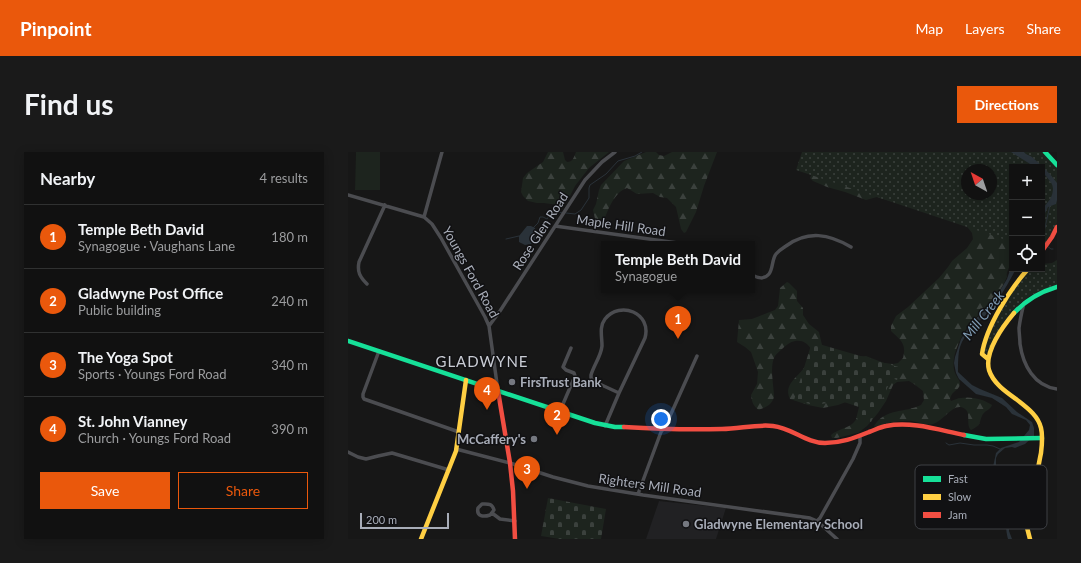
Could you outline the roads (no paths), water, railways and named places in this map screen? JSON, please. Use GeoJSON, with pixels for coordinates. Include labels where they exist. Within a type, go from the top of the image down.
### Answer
{"type":"FeatureCollection","features":[{"type":"Feature","properties":{"kind":"main road"},"geometry":{"type":"LineString","coordinates":[[1045,152],[1057,165]]}},
{"type":"Feature","properties":{"kind":"main road"},"geometry":{"type":"LineString","coordinates":[[1045,247],[1057,227]]}},
{"type":"Feature","properties":{"kind":"main road"},"geometry":{"type":"LineString","coordinates":[[988,359],[982,354],[987,337],[1009,293],[1025,272]]}},
{"type":"Feature","properties":{"kind":"main road"},"geometry":{"type":"LineString","coordinates":[[1039,465],[1042,438],[1040,425],[1035,415],[1030,410],[1002,390],[993,380],[989,370],[988,359],[993,345],[1015,312],[1024,303],[1038,293],[1057,287]]}},
{"type":"Feature","properties":{"kind":"main road"},"geometry":{"type":"LineString","coordinates":[[348,341],[605,426],[621,428],[698,430],[774,426],[786,429],[814,442],[825,443],[838,443],[885,426],[902,424],[915,424],[981,438],[1042,438]]}},
{"type":"Feature","properties":{"kind":"main road"},"geometry":{"type":"LineString","coordinates":[[421,539],[456,449],[466,380]]}},
{"type":"Feature","properties":{"kind":"main road","name":"Youngs Ford Road"},"geometry":{"type":"LineString","coordinates":[[498,391],[514,494],[515,539]]}},
{"type":"Feature","properties":{"kind":"main road"},"geometry":{"type":"LineString","coordinates":[[1028,529],[1030,539]]}},
{"type":"Feature","properties":{"kind":"street"},"geometry":{"type":"LineString","coordinates":[[348,195],[424,217],[442,152]]}},
{"type":"Feature","properties":{"kind":"street","name":"Rose Glen Road"},"geometry":{"type":"LineString","coordinates":[[489,326],[585,180],[594,169],[614,152]]}},
{"type":"Feature","properties":{"kind":"street"},"geometry":{"type":"LineString","coordinates":[[367,284],[360,276],[358,270],[360,258],[385,206]]}},
{"type":"Feature","properties":{"kind":"street","name":"Youngs Ford Road"},"geometry":{"type":"LineString","coordinates":[[424,217],[432,224],[441,238],[489,326],[498,391]]}},
{"type":"Feature","properties":{"kind":"street","name":"Maple Hill Road"},"geometry":{"type":"LineString","coordinates":[[555,226],[663,241]]}},
{"type":"Feature","properties":{"kind":"street"},"geometry":{"type":"LineString","coordinates":[[755,277],[764,278],[770,273],[775,255],[791,242],[803,236],[825,236],[839,240],[850,247]]}},
{"type":"Feature","properties":{"kind":"street"},"geometry":{"type":"LineString","coordinates":[[1024,303],[1019,332],[1021,352],[1024,362],[1037,381],[1047,387],[1057,389]]}},
{"type":"Feature","properties":{"kind":"street"},"geometry":{"type":"LineString","coordinates":[[605,426],[646,333],[646,325],[642,318],[634,312],[627,310],[619,310],[614,312],[607,316],[604,321],[601,329],[601,349],[591,375],[593,381],[619,393]]}},
{"type":"Feature","properties":{"kind":"street"},"geometry":{"type":"LineString","coordinates":[[560,411],[575,376],[574,373],[563,367],[571,348]]}},
{"type":"Feature","properties":{"kind":"street"},"geometry":{"type":"LineString","coordinates":[[379,352],[363,394],[364,399],[459,432]]}},
{"type":"Feature","properties":{"kind":"street"},"geometry":{"type":"LineString","coordinates":[[638,494],[660,432],[666,425],[697,356]]}},
{"type":"Feature","properties":{"kind":"street"},"geometry":{"type":"LineString","coordinates":[[816,521],[820,518],[853,459],[860,443],[860,436]]}},
{"type":"Feature","properties":{"kind":"street","name":"Righters Mill Road"},"geometry":{"type":"LineString","coordinates":[[456,449],[588,486],[806,517],[816,521],[838,539]]}},
{"type":"Feature","properties":{"kind":"street"},"geometry":{"type":"LineString","coordinates":[[348,452],[366,459],[392,453],[449,470]]}},
{"type":"Feature","properties":{"kind":"street"},"geometry":{"type":"LineString","coordinates":[[481,504],[489,504],[494,510],[492,513],[488,516],[481,516],[477,509],[481,504]]}},
{"type":"Feature","properties":{"kind":"street"},"geometry":{"type":"LineString","coordinates":[[492,513],[500,519],[514,521]]}},
{"type":"Feature","properties":{"kind":"water"},"geometry":{"type":"Polygon","coordinates":[[[1011,152],[1024,152],[1039,164],[1030,164],[1011,152]]]}},
{"type":"Feature","properties":{"kind":"water"},"geometry":{"type":"Polygon","coordinates":[[[1045,169],[1057,183],[1057,200],[1056,204],[1048,207],[1045,213],[1045,206],[1053,189],[1045,174],[1045,169]]]}},
{"type":"Feature","properties":{"kind":"water"},"geometry":{"type":"Polygon","coordinates":[[[527,226],[535,228],[537,238],[531,244],[525,245],[519,242],[519,236],[527,226]]]}},
{"type":"Feature","properties":{"kind":"water","name":"Mill Creek"},"geometry":{"type":"Polygon","coordinates":[[[1009,272],[1014,272],[997,301],[962,342],[959,352],[958,372],[972,385],[1002,398],[1017,412],[1032,422],[1034,436],[1025,444],[1015,448],[1005,448],[998,454],[996,458],[996,465],[993,465],[996,453],[1001,448],[1019,442],[1029,430],[1030,425],[1026,420],[1012,414],[1006,407],[992,398],[976,394],[959,379],[954,363],[961,339],[969,327],[995,299],[1007,279],[1009,272]]]}},
{"type":"Feature","properties":{"kind":"water"},"geometry":{"type":"Polygon","coordinates":[[[1007,529],[1009,529],[1012,539],[1008,539],[1007,529]]]}},
{"type":"Feature","properties":{"kind":"waterway"},"geometry":{"type":"LineString","coordinates":[[566,213],[575,214],[581,210],[589,198],[590,185],[606,174],[618,161],[635,156],[642,152]]}},
{"type":"Feature","properties":{"kind":"waterway"},"geometry":{"type":"LineString","coordinates":[[1045,228],[1050,205]]}},
{"type":"Feature","properties":{"kind":"waterway"},"geometry":{"type":"LineString","coordinates":[[533,228],[538,223],[540,217],[547,219],[554,213],[563,213]]}},
{"type":"Feature","properties":{"kind":"waterway"},"geometry":{"type":"LineString","coordinates":[[506,239],[519,236]]}},
{"type":"Feature","properties":{"kind":"waterway"},"geometry":{"type":"LineString","coordinates":[[1047,246],[1053,249]]}},
{"type":"Feature","properties":{"kind":"waterway"},"geometry":{"type":"LineString","coordinates":[[946,443],[949,445],[960,443],[987,445],[1000,449]]}},
{"type":"Feature","properties":{"kind":"place","name":"Temple Beth David"},"geometry":{"type":"Point","coordinates":[678,339]}},
{"type":"Feature","properties":{"kind":"place","name":"FirsTrust Bank"},"geometry":{"type":"Point","coordinates":[512,382]}},
{"type":"Feature","properties":{"kind":"place","name":"St. John Vianney"},"geometry":{"type":"Point","coordinates":[487,410]}},
{"type":"Feature","properties":{"kind":"place","name":"Gladwyne Post Office"},"geometry":{"type":"Point","coordinates":[557,435]}},
{"type":"Feature","properties":{"kind":"place","name":"McCaffery's"},"geometry":{"type":"Point","coordinates":[534,439]}},
{"type":"Feature","properties":{"kind":"place","name":"The Yoga Spot"},"geometry":{"type":"Point","coordinates":[527,489]}},
{"type":"Feature","properties":{"kind":"place","name":"Gladwyne Elementary School"},"geometry":{"type":"Point","coordinates":[686,524]}},
{"type":"Feature","properties":{"kind":"district","name":"GLADWYNE"},"geometry":{"type":"Point","coordinates":[482,361]}}]}
